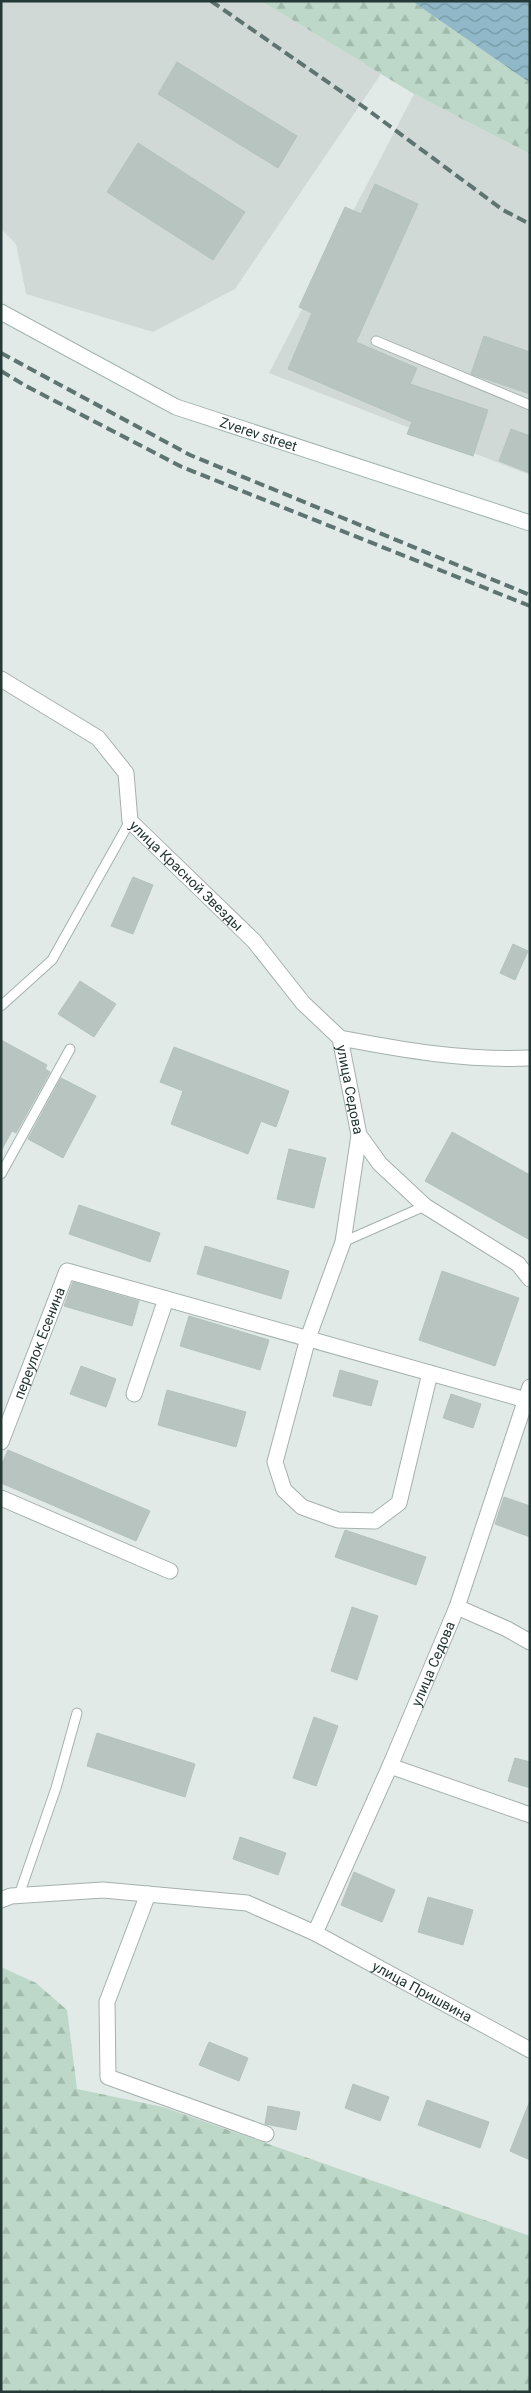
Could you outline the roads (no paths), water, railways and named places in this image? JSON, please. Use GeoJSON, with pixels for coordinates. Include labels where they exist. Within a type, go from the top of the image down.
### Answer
{"type":"FeatureCollection","features":[{"type":"Feature","properties":{"kind":"street","name":"Zverev street"},"geometry":{"type":"LineString","coordinates":[[1,312],[176,407],[530,523]]}},
{"type":"Feature","properties":{"kind":"street","name":"улица Красной Звезды"},"geometry":{"type":"LineString","coordinates":[[1,679],[98,738],[126,773],[130,821],[254,941],[303,1003],[340,1038]]}},
{"type":"Feature","properties":{"kind":"street","name":"улица Седова"},"geometry":{"type":"LineString","coordinates":[[530,1058],[494,1060],[425,1054],[340,1038],[359,1135],[380,1164],[425,1206],[518,1264],[530,1279]]}},
{"type":"Feature","properties":{"kind":"street"},"geometry":{"type":"LineString","coordinates":[[359,1135],[342,1242],[308,1338],[275,1462],[284,1490],[302,1506],[338,1520],[375,1522],[399,1504],[430,1373]]}},
{"type":"Feature","properties":{"kind":"street","name":"переулок Есенина"},"geometry":{"type":"LineString","coordinates":[[1,1442],[67,1271],[166,1299]]}},
{"type":"Feature","properties":{"kind":"street"},"geometry":{"type":"LineString","coordinates":[[134,1394],[166,1299],[430,1373],[528,1394]]}},
{"type":"Feature","properties":{"kind":"street","name":"улица Седова"},"geometry":{"type":"LineString","coordinates":[[315,1933],[390,1766],[457,1607],[528,1394]]}},
{"type":"Feature","properties":{"kind":"street"},"geometry":{"type":"LineString","coordinates":[[1,1498],[170,1571]]}},
{"type":"Feature","properties":{"kind":"street"},"geometry":{"type":"LineString","coordinates":[[457,1607],[507,1629],[530,1642]]}},
{"type":"Feature","properties":{"kind":"street"},"geometry":{"type":"LineString","coordinates":[[390,1766],[530,1815]]}},
{"type":"Feature","properties":{"kind":"street","name":"улица Пришвина"},"geometry":{"type":"LineString","coordinates":[[1,1900],[19,1895],[103,1890],[247,1903],[315,1933],[530,2050]]}},
{"type":"Feature","properties":{"kind":"street"},"geometry":{"type":"LineString","coordinates":[[148,1894],[107,2002],[108,2077],[266,2134]]}},
{"type":"Feature","properties":{"kind":"lane"},"geometry":{"type":"LineString","coordinates":[[376,341],[530,405]]}},
{"type":"Feature","properties":{"kind":"lane"},"geometry":{"type":"LineString","coordinates":[[1,1006],[52,960],[130,821]]}},
{"type":"Feature","properties":{"kind":"lane"},"geometry":{"type":"LineString","coordinates":[[1,1174],[70,1049]]}},
{"type":"Feature","properties":{"kind":"lane"},"geometry":{"type":"LineString","coordinates":[[342,1242],[425,1206]]}},
{"type":"Feature","properties":{"kind":"lane"},"geometry":{"type":"LineString","coordinates":[[19,1895],[56,1788],[77,1713]]}},
{"type":"Feature","properties":{"kind":"water"},"geometry":{"type":"Polygon","coordinates":[[[412,1],[530,1],[530,83],[422,8],[412,1]]]}},
{"type":"Feature","properties":{"kind":"railway"},"geometry":{"type":"LineString","coordinates":[[211,1],[368,110],[503,210],[530,224]]}},
{"type":"Feature","properties":{"kind":"railway"},"geometry":{"type":"LineString","coordinates":[[1,353],[190,455],[530,595]]}},
{"type":"Feature","properties":{"kind":"railway"},"geometry":{"type":"LineString","coordinates":[[1,371],[26,386],[182,467],[530,606]]}}]}
